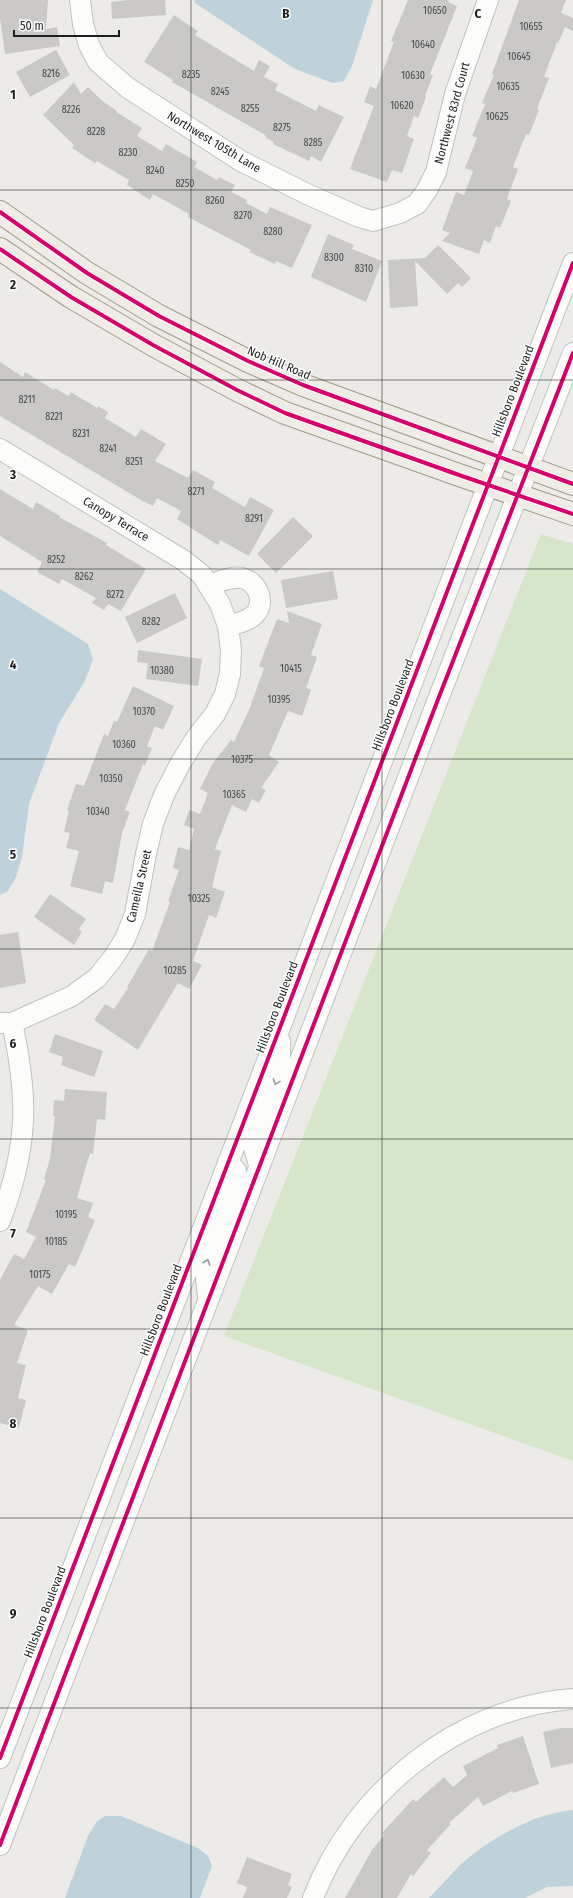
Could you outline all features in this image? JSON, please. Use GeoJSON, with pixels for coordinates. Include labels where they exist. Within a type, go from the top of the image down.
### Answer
{"type":"FeatureCollection","features":[{"type":"Feature","properties":{"kind":"main road","name":"Nob Hill Road"},"geometry":{"type":"LineString","coordinates":[[0,212],[87,273],[153,312],[248,361],[303,385],[573,484]]}},
{"type":"Feature","properties":{"kind":"main road"},"geometry":{"type":"LineString","coordinates":[[0,250],[71,297],[153,345],[238,390],[292,415],[518,496],[573,514]]}},
{"type":"Feature","properties":{"kind":"street","name":"Northwest 105th Lane"},"geometry":{"type":"LineString","coordinates":[[80,0],[89,45],[98,62],[128,88],[241,161],[307,194],[359,217],[373,221],[400,213]]}},
{"type":"Feature","properties":{"kind":"street","name":"Northwest 83rd Court"},"geometry":{"type":"LineString","coordinates":[[400,213],[417,204],[427,190],[436,172],[455,94],[488,0]]}},
{"type":"Feature","properties":{"kind":"street","name":"Hillsboro Boulevard"},"geometry":{"type":"LineString","coordinates":[[0,1758],[573,263]]}},
{"type":"Feature","properties":{"kind":"street"},"geometry":{"type":"LineString","coordinates":[[0,1845],[259,1165],[573,353]]}},
{"type":"Feature","properties":{"kind":"street","name":"Canopy Terrace"},"geometry":{"type":"LineString","coordinates":[[0,449],[183,560],[202,576],[220,604]]}},
{"type":"Feature","properties":{"kind":"street"},"geometry":{"type":"LineString","coordinates":[[208,586],[227,579],[242,578],[249,581],[257,589],[260,596],[260,605],[257,612],[246,620],[228,626]]}},
{"type":"Feature","properties":{"kind":"street","name":"Cameilla Street"},"geometry":{"type":"LineString","coordinates":[[0,1221],[12,1190],[24,1124],[23,1089],[19,1055],[6,1023],[72,996],[97,978],[113,958],[125,939],[135,914],[153,824],[164,795],[180,764],[196,738],[215,714],[225,694],[230,674],[231,650],[228,626],[220,604]]}},
{"type":"Feature","properties":{"kind":"street"},"geometry":{"type":"LineString","coordinates":[[259,1165],[252,1144],[280,1070],[280,1029]]}},
{"type":"Feature","properties":{"kind":"street"},"geometry":{"type":"LineString","coordinates":[[208,1301],[205,1268],[233,1193],[236,1171],[228,1162]]}},
{"type":"Feature","properties":{"kind":"street"},"geometry":{"type":"LineString","coordinates":[[313,1898],[334,1855],[354,1823],[379,1794],[409,1766],[436,1747],[476,1725],[515,1710],[559,1700],[573,1700]]}},
{"type":"Feature","properties":{"kind":"green space"},"geometry":{"type":"Polygon","coordinates":[[[541,534],[573,544],[573,1461],[224,1336],[541,534]]]}},
{"type":"Feature","properties":{"kind":"water"},"geometry":{"type":"Polygon","coordinates":[[[194,0],[373,0],[352,66],[344,81],[333,83],[295,69],[195,3],[194,0]]]}},
{"type":"Feature","properties":{"kind":"water"},"geometry":{"type":"Polygon","coordinates":[[[0,589],[88,644],[93,659],[85,681],[59,723],[29,804],[22,857],[16,877],[8,891],[0,895],[0,589]]]}},
{"type":"Feature","properties":{"kind":"water"},"geometry":{"type":"Polygon","coordinates":[[[573,1810],[573,1886],[547,1887],[525,1898],[429,1898],[461,1864],[485,1845],[513,1829],[543,1816],[573,1810]]]}},
{"type":"Feature","properties":{"kind":"water"},"geometry":{"type":"Polygon","coordinates":[[[105,1816],[121,1816],[198,1848],[208,1856],[212,1866],[200,1898],[65,1898],[88,1836],[97,1821],[105,1816]]]}},
{"type":"Feature","properties":{"kind":"building"},"geometry":{"type":"Polygon","coordinates":[[[0,0],[48,0],[46,29],[57,27],[60,46],[5,54],[0,18],[0,0]]]}},
{"type":"Feature","properties":{"kind":"building"},"geometry":{"type":"Polygon","coordinates":[[[128,0],[165,0],[166,15],[112,19],[111,2],[128,0]]]}},
{"type":"Feature","properties":{"kind":"building"},"geometry":{"type":"Polygon","coordinates":[[[408,0],[449,0],[448,2],[457,6],[430,74],[433,75],[418,118],[414,116],[407,136],[414,139],[402,173],[392,170],[387,182],[350,169],[374,106],[364,102],[370,86],[376,89],[394,42],[391,41],[408,0]]]}},
{"type":"Feature","properties":{"kind":"building"},"geometry":{"type":"Polygon","coordinates":[[[519,0],[566,0],[561,13],[573,18],[573,31],[565,27],[558,43],[557,42],[544,77],[549,78],[537,109],[539,110],[529,135],[526,134],[513,167],[518,169],[507,199],[511,201],[500,228],[496,226],[490,243],[484,240],[479,254],[442,241],[450,233],[442,230],[456,192],[464,195],[473,171],[465,168],[477,138],[472,136],[485,104],[482,103],[494,75],[492,74],[519,0]]]}},
{"type":"Feature","properties":{"kind":"building"},"geometry":{"type":"Polygon","coordinates":[[[174,15],[198,31],[195,35],[254,71],[259,60],[270,66],[264,77],[278,84],[275,90],[316,111],[319,105],[344,117],[321,162],[311,156],[309,161],[273,144],[274,142],[266,138],[265,135],[172,82],[173,80],[144,62],[174,15]]]}},
{"type":"Feature","properties":{"kind":"building"},"geometry":{"type":"Polygon","coordinates":[[[56,50],[70,75],[30,97],[16,72],[56,50]]]}},
{"type":"Feature","properties":{"kind":"building"},"geometry":{"type":"Polygon","coordinates":[[[74,82],[81,94],[88,87],[101,100],[117,111],[116,112],[142,128],[137,136],[162,151],[166,144],[197,162],[194,167],[217,180],[219,177],[235,185],[231,192],[247,200],[246,203],[267,214],[270,207],[312,225],[292,268],[276,261],[275,264],[249,252],[251,250],[188,217],[189,214],[153,194],[150,200],[127,185],[129,180],[97,161],[95,163],[72,148],[74,145],[43,115],[74,82]]]}},
{"type":"Feature","properties":{"kind":"building"},"geometry":{"type":"Polygon","coordinates":[[[328,234],[354,245],[352,249],[382,261],[366,302],[311,277],[328,234]]]}},
{"type":"Feature","properties":{"kind":"building"},"geometry":{"type":"Polygon","coordinates":[[[438,245],[471,278],[462,287],[458,283],[447,294],[415,261],[418,306],[390,308],[388,260],[425,258],[438,245]]]}},
{"type":"Feature","properties":{"kind":"building"},"geometry":{"type":"Polygon","coordinates":[[[0,362],[23,377],[25,372],[54,390],[55,388],[68,396],[71,392],[97,408],[98,406],[108,412],[105,418],[136,437],[141,429],[166,444],[155,461],[188,478],[193,470],[215,482],[212,488],[245,507],[250,497],[274,510],[249,556],[220,540],[218,545],[177,519],[181,511],[157,498],[153,506],[141,500],[0,416],[0,362]]]}},
{"type":"Feature","properties":{"kind":"building"},"geometry":{"type":"Polygon","coordinates":[[[0,489],[33,509],[36,502],[60,516],[59,517],[107,543],[106,545],[146,569],[121,611],[108,604],[104,610],[92,603],[96,598],[62,579],[59,584],[37,572],[42,562],[0,536],[0,489]]]}},
{"type":"Feature","properties":{"kind":"building"},"geometry":{"type":"Polygon","coordinates":[[[293,517],[313,536],[276,573],[257,554],[293,517]]]}},
{"type":"Feature","properties":{"kind":"building"},"geometry":{"type":"Polygon","coordinates":[[[333,571],[338,599],[286,608],[281,580],[333,571]]]}},
{"type":"Feature","properties":{"kind":"building"},"geometry":{"type":"Polygon","coordinates":[[[175,593],[187,618],[137,643],[125,617],[175,593]]]}},
{"type":"Feature","properties":{"kind":"building"},"geometry":{"type":"Polygon","coordinates":[[[287,611],[322,624],[311,655],[317,657],[306,688],[311,690],[302,716],[288,711],[269,755],[279,762],[261,788],[266,790],[259,803],[252,799],[246,812],[232,805],[215,849],[221,851],[212,887],[225,892],[216,918],[209,915],[193,961],[202,965],[189,989],[178,983],[138,1050],[94,1020],[105,1004],[114,1009],[128,988],[127,987],[149,949],[152,951],[170,902],[168,901],[179,870],[173,868],[178,847],[189,850],[194,829],[184,825],[189,810],[200,814],[208,793],[200,789],[213,763],[231,740],[234,742],[249,710],[264,668],[259,666],[277,619],[289,623],[287,611]]]}},
{"type":"Feature","properties":{"kind":"building"},"geometry":{"type":"Polygon","coordinates":[[[138,650],[202,659],[198,686],[146,679],[148,663],[137,662],[138,650]]]}},
{"type":"Feature","properties":{"kind":"building"},"geometry":{"type":"Polygon","coordinates":[[[133,686],[174,706],[163,730],[155,726],[147,746],[152,748],[145,765],[143,764],[125,810],[130,812],[122,833],[113,883],[105,881],[102,894],[70,886],[79,851],[66,848],[70,833],[64,832],[69,811],[67,810],[76,784],[84,786],[104,734],[108,736],[114,721],[117,722],[133,686]]]}},
{"type":"Feature","properties":{"kind":"building"},"geometry":{"type":"Polygon","coordinates":[[[50,894],[86,919],[79,929],[82,932],[74,945],[34,917],[50,894]]]}},
{"type":"Feature","properties":{"kind":"building"},"geometry":{"type":"Polygon","coordinates":[[[18,932],[26,983],[0,988],[0,935],[18,932]]]}},
{"type":"Feature","properties":{"kind":"building"},"geometry":{"type":"Polygon","coordinates":[[[55,1034],[103,1051],[94,1077],[61,1065],[63,1057],[49,1052],[55,1034]]]}},
{"type":"Feature","properties":{"kind":"building"},"geometry":{"type":"Polygon","coordinates":[[[65,1089],[107,1092],[105,1120],[97,1119],[93,1154],[90,1153],[77,1198],[93,1203],[88,1217],[95,1220],[75,1267],[69,1264],[52,1294],[38,1286],[14,1325],[28,1330],[17,1363],[26,1365],[18,1398],[26,1400],[19,1428],[0,1423],[0,1280],[14,1254],[24,1259],[36,1237],[26,1232],[46,1180],[44,1179],[50,1159],[55,1116],[53,1116],[54,1100],[64,1101],[65,1089]]]}},
{"type":"Feature","properties":{"kind":"building"},"geometry":{"type":"Polygon","coordinates":[[[561,1728],[573,1728],[573,1763],[551,1768],[543,1732],[561,1728]]]}},
{"type":"Feature","properties":{"kind":"building"},"geometry":{"type":"Polygon","coordinates":[[[523,1736],[539,1784],[513,1793],[512,1791],[483,1806],[478,1797],[449,1823],[451,1824],[427,1850],[431,1853],[413,1876],[411,1874],[397,1898],[345,1898],[372,1850],[384,1835],[382,1833],[413,1799],[416,1802],[444,1777],[453,1787],[467,1775],[463,1766],[498,1748],[497,1745],[523,1736]]]}},
{"type":"Feature","properties":{"kind":"building"},"geometry":{"type":"Polygon","coordinates":[[[247,1857],[292,1874],[288,1885],[292,1887],[287,1898],[243,1898],[247,1887],[237,1883],[247,1857]]]}},
{"type":"Feature","properties":{"kind":"cycle path"},"geometry":{"type":"LineString","coordinates":[[0,212],[87,273],[159,316],[248,361],[303,385],[573,484]]}},
{"type":"Feature","properties":{"kind":"cycle path"},"geometry":{"type":"LineString","coordinates":[[0,249],[71,297],[153,345],[237,390],[285,413],[573,514]]}},
{"type":"Feature","properties":{"kind":"cycle path"},"geometry":{"type":"LineString","coordinates":[[0,1758],[573,263]]}},
{"type":"Feature","properties":{"kind":"cycle path"},"geometry":{"type":"LineString","coordinates":[[0,1845],[437,702],[573,353]]}}]}
